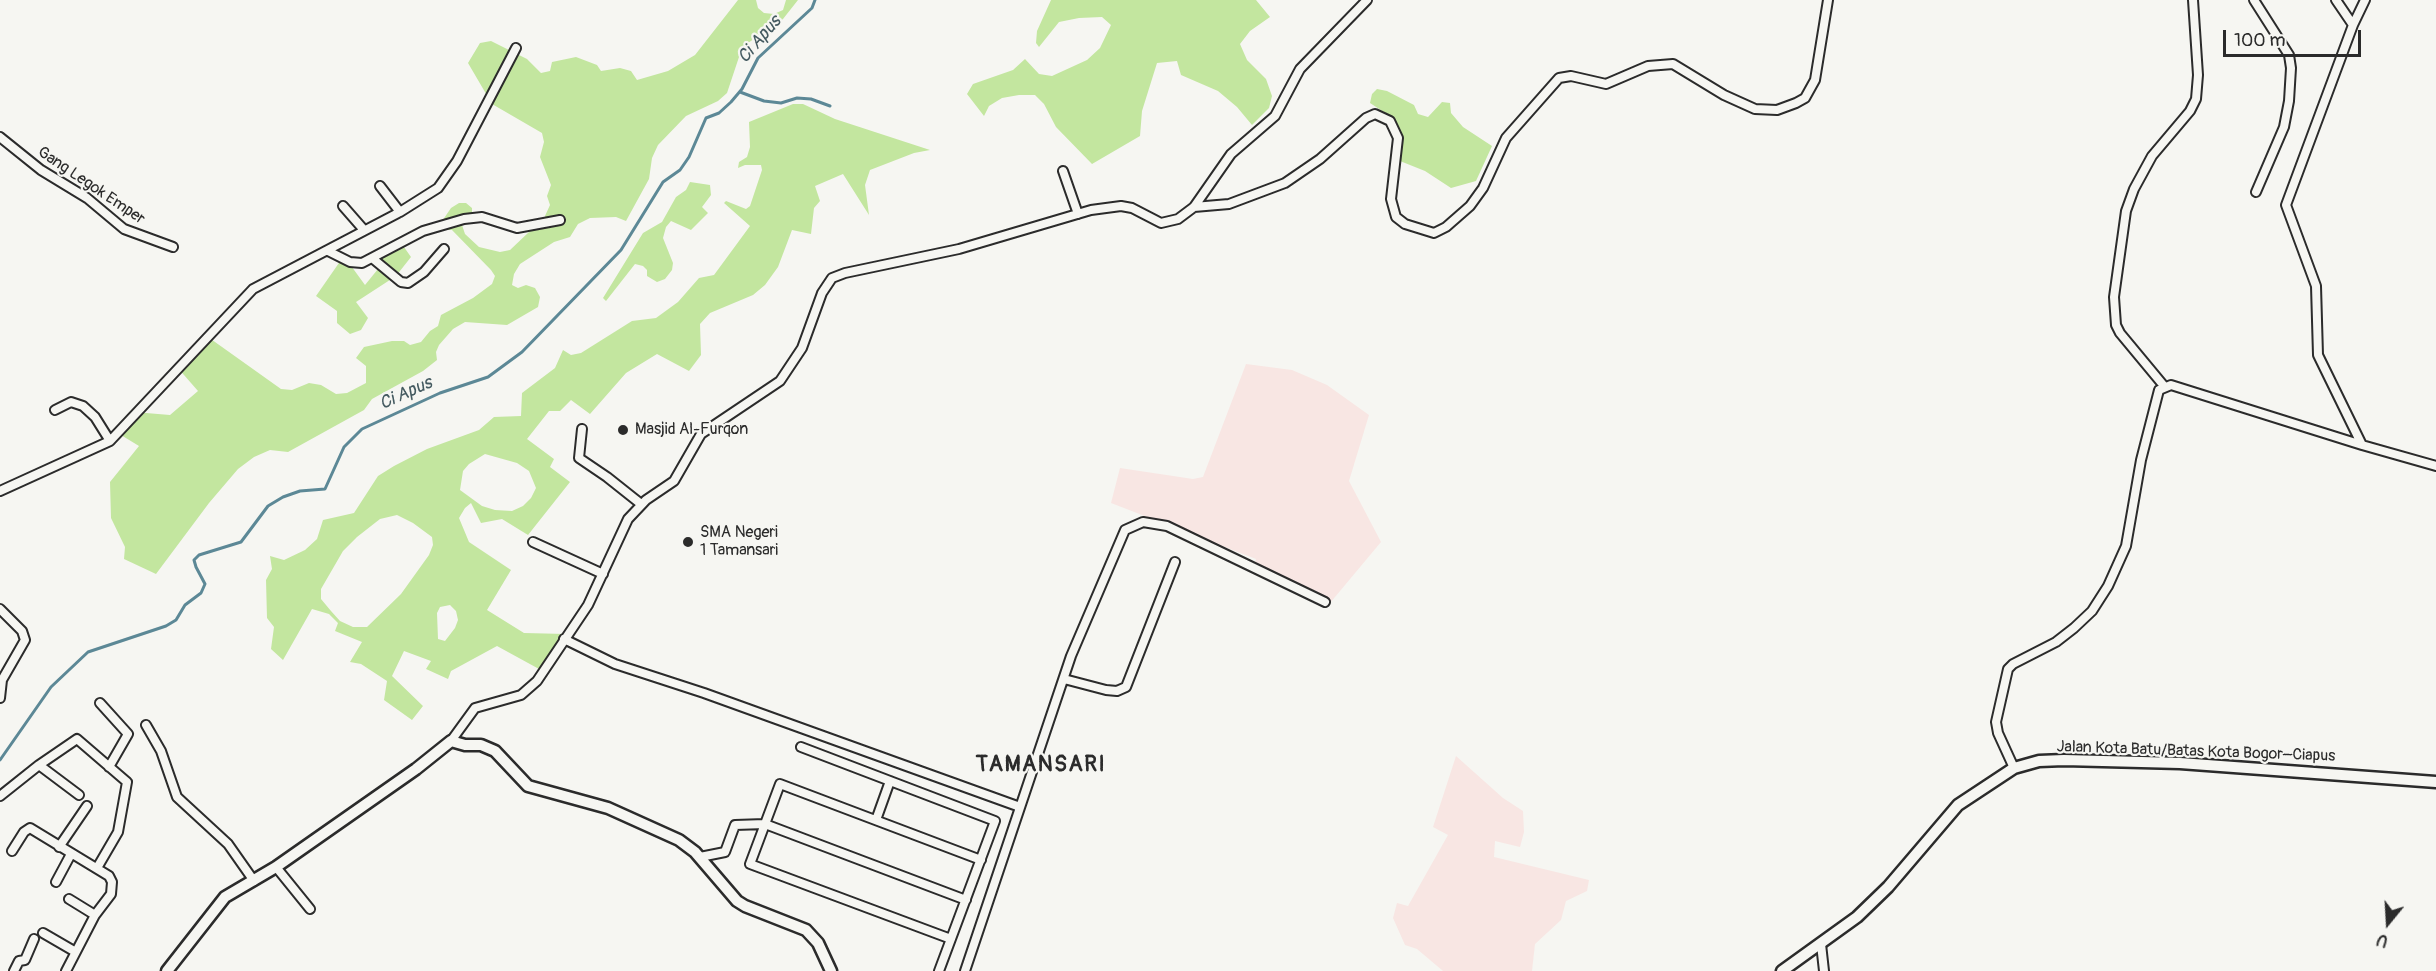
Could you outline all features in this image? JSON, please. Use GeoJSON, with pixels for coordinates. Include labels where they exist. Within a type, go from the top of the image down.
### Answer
{"type":"FeatureCollection","features":[{"type":"Feature","properties":{"kind":"main road"},"geometry":{"type":"LineString","coordinates":[[167,971],[219,902],[276,867],[416,769],[451,741],[488,748],[501,756],[528,786],[583,800],[643,821],[679,840],[700,857],[736,900],[745,906],[806,930],[818,943],[831,971]]}},
{"type":"Feature","properties":{"kind":"main road","name":"Jalan Kota Batu/Batas Kota Bogor–Ciapus"},"geometry":{"type":"LineString","coordinates":[[1782,971],[1857,917],[1888,887],[1959,805],[2014,768],[2039,761],[2064,760],[2180,763],[2436,782]]}},
{"type":"Feature","properties":{"kind":"street"},"geometry":{"type":"LineString","coordinates":[[451,741],[475,708],[521,695],[537,681],[585,610],[624,525],[641,504],[674,481],[701,434],[780,381],[801,348],[822,292],[832,278],[845,273],[958,249],[1078,214],[1121,206],[1132,208],[1154,220],[1168,223],[1178,219],[1194,207],[1231,154],[1275,116],[1300,69],[1367,0]]}},
{"type":"Feature","properties":{"kind":"street"},"geometry":{"type":"LineString","coordinates":[[1194,207],[1229,204],[1285,183],[1320,159],[1366,118],[1376,114],[1390,121],[1398,138],[1391,199],[1396,218],[1405,224],[1434,233],[1460,217],[1478,197],[1506,138],[1559,78],[1570,76],[1606,84],[1647,66],[1673,64],[1724,95],[1755,109],[1777,110],[1805,98],[1815,80],[1828,0]]}},
{"type":"Feature","properties":{"kind":"street"},"geometry":{"type":"LineString","coordinates":[[2164,386],[2120,333],[2116,325],[2114,297],[2126,211],[2134,189],[2152,156],[2190,111],[2196,99],[2198,75],[2193,0]]}},
{"type":"Feature","properties":{"kind":"street"},"geometry":{"type":"LineString","coordinates":[[2254,0],[2289,55],[2291,68],[2289,101],[2284,127],[2256,192]]}},
{"type":"Feature","properties":{"kind":"street"},"geometry":{"type":"LineString","coordinates":[[2336,0],[2353,25]]}},
{"type":"Feature","properties":{"kind":"street"},"geometry":{"type":"LineString","coordinates":[[2362,445],[2318,355],[2316,286],[2286,205],[2353,25],[2365,0]]}},
{"type":"Feature","properties":{"kind":"street"},"geometry":{"type":"LineString","coordinates":[[0,491],[110,441],[247,294],[270,279],[400,212],[438,188],[452,171],[516,48]]}},
{"type":"Feature","properties":{"kind":"street","name":"Gang Legok Emper"},"geometry":{"type":"LineString","coordinates":[[0,137],[41,170],[87,198],[124,229],[173,247]]}},
{"type":"Feature","properties":{"kind":"street"},"geometry":{"type":"LineString","coordinates":[[1063,171],[1078,214]]}},
{"type":"Feature","properties":{"kind":"street"},"geometry":{"type":"LineString","coordinates":[[380,186],[400,212]]}},
{"type":"Feature","properties":{"kind":"street"},"geometry":{"type":"LineString","coordinates":[[343,206],[364,230]]}},
{"type":"Feature","properties":{"kind":"street"},"geometry":{"type":"LineString","coordinates":[[328,251],[354,263],[367,262],[423,231],[464,219],[482,217],[517,228],[560,220]]}},
{"type":"Feature","properties":{"kind":"street"},"geometry":{"type":"LineString","coordinates":[[372,258],[401,282],[408,283],[424,272],[444,249]]}},
{"type":"Feature","properties":{"kind":"street"},"geometry":{"type":"LineString","coordinates":[[2014,768],[1998,733],[1996,722],[2008,669],[2013,664],[2056,642],[2074,628],[2092,610],[2108,586],[2126,546],[2141,460],[2159,390],[2164,386],[2171,386],[2436,466]]}},
{"type":"Feature","properties":{"kind":"street"},"geometry":{"type":"LineString","coordinates":[[55,410],[71,402],[83,406],[95,417],[110,441]]}},
{"type":"Feature","properties":{"kind":"street"},"geometry":{"type":"LineString","coordinates":[[582,429],[579,458],[641,504]]}},
{"type":"Feature","properties":{"kind":"street"},"geometry":{"type":"LineString","coordinates":[[965,971],[1064,679],[1119,539],[1133,524],[1156,523],[1167,526],[1325,602]]}},
{"type":"Feature","properties":{"kind":"street"},"geometry":{"type":"LineString","coordinates":[[533,542],[603,574]]}},
{"type":"Feature","properties":{"kind":"street"},"geometry":{"type":"LineString","coordinates":[[1064,679],[1106,690],[1117,691],[1126,687],[1175,562]]}},
{"type":"Feature","properties":{"kind":"street"},"geometry":{"type":"LineString","coordinates":[[0,609],[22,631],[25,640],[1,679],[0,698]]}},
{"type":"Feature","properties":{"kind":"street"},"geometry":{"type":"LineString","coordinates":[[564,639],[615,664],[704,693],[1020,807]]}},
{"type":"Feature","properties":{"kind":"street"},"geometry":{"type":"LineString","coordinates":[[100,703],[128,734],[109,767]]}},
{"type":"Feature","properties":{"kind":"street"},"geometry":{"type":"LineString","coordinates":[[146,725],[161,751],[177,797],[228,844],[254,881]]}},
{"type":"Feature","properties":{"kind":"street"},"geometry":{"type":"LineString","coordinates":[[0,796],[39,765],[78,739],[127,782],[118,832],[97,868]]}},
{"type":"Feature","properties":{"kind":"street"},"geometry":{"type":"LineString","coordinates":[[801,747],[995,821],[939,971]]}},
{"type":"Feature","properties":{"kind":"street"},"geometry":{"type":"LineString","coordinates":[[39,765],[79,795]]}},
{"type":"Feature","properties":{"kind":"street"},"geometry":{"type":"LineString","coordinates":[[876,820],[890,781]]}},
{"type":"Feature","properties":{"kind":"street"},"geometry":{"type":"LineString","coordinates":[[951,939],[750,864],[780,784],[981,860]]}},
{"type":"Feature","properties":{"kind":"street"},"geometry":{"type":"LineString","coordinates":[[59,847],[87,806]]}},
{"type":"Feature","properties":{"kind":"street"},"geometry":{"type":"LineString","coordinates":[[700,857],[725,852],[735,825],[765,824],[966,900]]}},
{"type":"Feature","properties":{"kind":"street"},"geometry":{"type":"LineString","coordinates":[[12,851],[26,829],[30,828],[97,868],[109,876],[112,882],[111,894],[95,915],[74,951],[66,971]]}},
{"type":"Feature","properties":{"kind":"street"},"geometry":{"type":"LineString","coordinates":[[56,882],[71,854]]}},
{"type":"Feature","properties":{"kind":"street"},"geometry":{"type":"LineString","coordinates":[[276,867],[310,909]]}},
{"type":"Feature","properties":{"kind":"street"},"geometry":{"type":"LineString","coordinates":[[69,898],[95,915]]}},
{"type":"Feature","properties":{"kind":"street"},"geometry":{"type":"LineString","coordinates":[[43,933],[74,951]]}},
{"type":"Feature","properties":{"kind":"street"},"geometry":{"type":"LineString","coordinates":[[14,971],[19,961],[25,960],[34,939]]}},
{"type":"Feature","properties":{"kind":"street"},"geometry":{"type":"LineString","coordinates":[[1821,944],[1824,971]]}},
{"type":"Feature","properties":{"kind":"shaded area"},"geometry":{"type":"Polygon","coordinates":[[[1246,364],[1292,370],[1327,385],[1369,415],[1349,481],[1381,542],[1330,603],[1254,566],[1256,559],[1111,503],[1120,468],[1193,479],[1203,477],[1246,364]]]}},
{"type":"Feature","properties":{"kind":"shaded area"},"geometry":{"type":"Polygon","coordinates":[[[1456,756],[1503,798],[1523,811],[1524,832],[1520,847],[1495,841],[1494,857],[1589,880],[1587,891],[1566,901],[1561,920],[1535,944],[1532,971],[1443,971],[1417,949],[1405,945],[1393,918],[1397,903],[1408,906],[1448,835],[1433,827],[1456,756]]]}},
{"type":"Feature","properties":{"kind":"green space"},"geometry":{"type":"Polygon","coordinates":[[[738,0],[756,0],[758,8],[764,13],[774,14],[783,10],[786,0],[798,0],[783,19],[748,43],[740,54],[727,93],[718,101],[686,116],[658,145],[652,158],[649,179],[626,221],[616,217],[590,218],[578,224],[570,237],[554,242],[520,264],[514,274],[512,285],[518,288],[526,285],[535,288],[540,297],[538,307],[507,325],[465,322],[453,329],[439,345],[436,352],[437,360],[423,371],[372,399],[364,410],[288,452],[270,450],[254,457],[238,469],[209,503],[156,574],[124,559],[125,547],[111,518],[110,482],[139,446],[116,432],[134,412],[170,415],[198,391],[177,367],[208,337],[281,389],[292,390],[309,383],[321,385],[336,394],[347,393],[366,383],[366,366],[356,358],[364,347],[392,341],[404,341],[410,345],[421,342],[430,331],[438,326],[441,315],[473,298],[492,284],[495,276],[491,270],[452,230],[436,230],[451,208],[459,203],[466,203],[472,208],[472,214],[466,216],[461,222],[465,234],[479,247],[500,252],[510,250],[529,232],[540,227],[550,205],[547,196],[551,185],[540,157],[544,142],[542,133],[492,104],[468,63],[480,43],[491,41],[527,59],[541,73],[550,71],[552,62],[576,57],[597,65],[601,71],[620,68],[631,71],[637,80],[668,71],[695,55],[738,0]]]}},
{"type":"Feature","properties":{"kind":"green space"},"geometry":{"type":"Polygon","coordinates":[[[1051,0],[1256,0],[1270,17],[1250,31],[1240,44],[1247,60],[1266,79],[1272,96],[1269,108],[1252,125],[1237,107],[1218,91],[1181,75],[1177,61],[1157,63],[1142,111],[1140,136],[1092,164],[1056,127],[1044,104],[1035,95],[1002,98],[989,106],[984,116],[967,94],[973,84],[1013,70],[1025,59],[1039,74],[1052,76],[1087,60],[1100,48],[1111,25],[1102,17],[1059,22],[1039,47],[1036,43],[1037,31],[1051,0]]]}},
{"type":"Feature","properties":{"kind":"green space"},"geometry":{"type":"Polygon","coordinates":[[[1377,89],[1387,91],[1414,105],[1418,114],[1428,117],[1442,102],[1450,103],[1451,113],[1463,127],[1492,146],[1476,181],[1451,188],[1425,171],[1400,161],[1396,157],[1398,131],[1390,116],[1370,103],[1372,94],[1377,89]]]}},
{"type":"Feature","properties":{"kind":"green space"},"geometry":{"type":"Polygon","coordinates":[[[793,104],[803,104],[835,119],[930,150],[914,153],[870,170],[865,185],[869,215],[843,174],[815,186],[820,201],[814,208],[811,234],[792,230],[778,267],[765,285],[753,295],[710,313],[700,324],[701,355],[689,371],[657,354],[626,373],[590,414],[571,400],[560,411],[549,411],[527,439],[554,459],[550,467],[570,482],[528,535],[502,519],[481,523],[471,503],[465,508],[459,518],[469,542],[511,570],[487,610],[524,633],[566,634],[539,669],[497,646],[451,671],[448,679],[426,669],[431,661],[404,651],[392,676],[423,706],[412,720],[384,700],[387,681],[361,664],[350,662],[362,642],[335,631],[338,623],[329,614],[312,609],[283,660],[271,649],[274,627],[267,618],[266,580],[272,569],[270,556],[284,560],[305,550],[317,539],[323,520],[354,513],[378,476],[394,466],[427,449],[479,430],[494,417],[521,416],[522,393],[555,368],[563,350],[571,355],[581,353],[632,321],[656,318],[678,302],[699,278],[714,275],[750,226],[724,203],[726,201],[746,209],[750,206],[762,170],[761,165],[745,165],[738,168],[739,162],[747,157],[750,147],[749,122],[793,104]],[[485,454],[469,464],[463,471],[460,490],[482,506],[495,510],[512,511],[523,506],[531,498],[536,488],[529,471],[517,463],[485,454]],[[397,515],[380,519],[343,551],[321,589],[321,599],[331,611],[340,621],[353,627],[367,627],[401,594],[429,555],[433,545],[432,537],[397,515]],[[450,605],[440,607],[437,613],[438,639],[445,641],[458,620],[456,611],[450,605]]]}},
{"type":"Feature","properties":{"kind":"green space"},"geometry":{"type":"Polygon","coordinates":[[[690,182],[710,185],[711,195],[702,207],[708,213],[691,230],[671,221],[666,227],[663,238],[673,263],[672,270],[665,279],[657,282],[647,276],[647,270],[643,266],[635,264],[606,301],[603,298],[643,233],[662,222],[676,197],[686,190],[690,182]]]}},
{"type":"Feature","properties":{"kind":"green space"},"geometry":{"type":"Polygon","coordinates":[[[399,240],[411,257],[396,276],[356,302],[368,318],[361,330],[350,334],[337,323],[337,311],[316,296],[341,260],[349,263],[365,285],[378,269],[373,255],[399,240]]]}},
{"type":"Feature","properties":{"kind":"waterway","name":"Ci Apus"},"geometry":{"type":"LineString","coordinates":[[0,760],[51,687],[88,652],[166,626],[176,620],[185,605],[201,593],[205,584],[194,560],[199,555],[241,542],[268,506],[283,497],[300,491],[325,489],[344,447],[362,429],[440,393],[488,377],[522,352],[621,250],[663,182],[680,170],[689,157],[706,118],[719,113],[731,102],[742,89],[758,58],[812,8],[815,0]]}},
{"type":"Feature","properties":{"kind":"waterway"},"geometry":{"type":"LineString","coordinates":[[740,92],[764,101],[781,103],[797,98],[811,99],[830,106]]}},
{"type":"Feature","properties":{"kind":"place","name":"Masjid Al-Furqon"},"geometry":{"type":"Point","coordinates":[623,430]}},
{"type":"Feature","properties":{"kind":"place","name":"SMA Negeri 1 Tamansari"},"geometry":{"type":"Point","coordinates":[688,542]}},
{"type":"Feature","properties":{"kind":"district","name":"TAMANSARI"},"geometry":{"type":"Point","coordinates":[1041,765]}}]}
